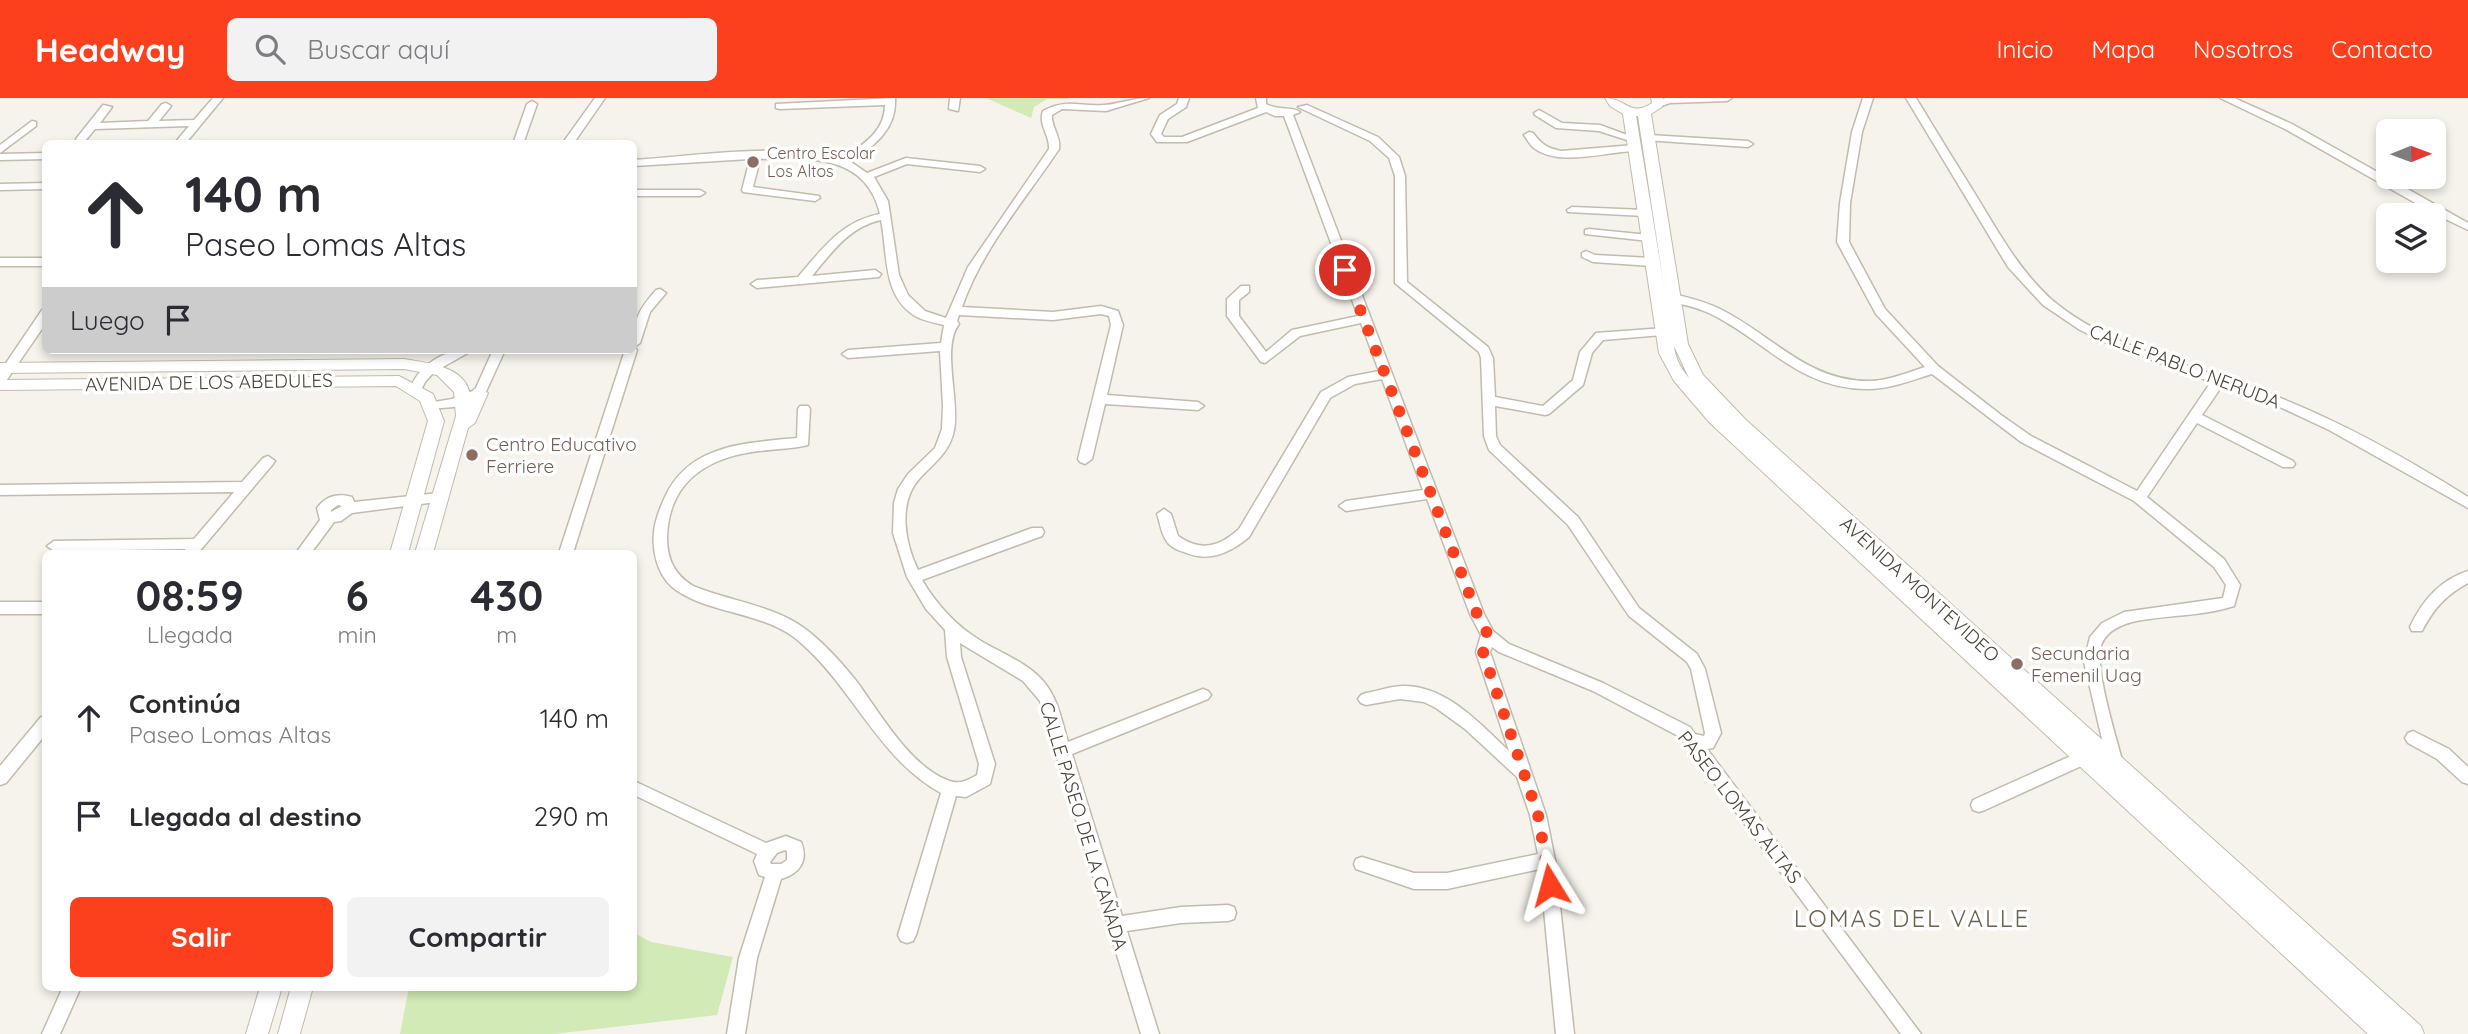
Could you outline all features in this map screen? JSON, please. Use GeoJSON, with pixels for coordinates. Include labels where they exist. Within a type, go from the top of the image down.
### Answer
{"type":"FeatureCollection","features":[{"type":"Feature","properties":{"kind":"street"},"geometry":{"type":"LineString","coordinates":[[182,140],[218,98]]}},
{"type":"Feature","properties":{"kind":"street"},"geometry":{"type":"LineString","coordinates":[[570,140],[600,98]]}},
{"type":"Feature","properties":{"kind":"street","name":"CALLE PASEO DE LA CAÑADA"},"geometry":{"type":"LineString","coordinates":[[1144,98],[1106,108],[1060,106],[1047,113],[1046,122],[1056,140],[1054,149],[970,271],[946,347],[950,402],[945,442],[902,492],[899,528],[920,590],[952,628],[1042,690],[1150,1034]]}},
{"type":"Feature","properties":{"kind":"street"},"geometry":{"type":"LineString","coordinates":[[1184,98],[1182,105],[1161,122],[1156,134],[1161,140],[1183,140],[1262,104],[1288,114],[1430,494],[1488,635],[1483,652],[1538,815],[1547,860],[1566,1034]]}},
{"type":"Feature","properties":{"kind":"street"},"geometry":{"type":"LineString","coordinates":[[1611,98],[1616,106],[1647,106],[1669,100],[1727,98]]}},
{"type":"Feature","properties":{"kind":"street"},"geometry":{"type":"LineString","coordinates":[[1868,98],[1857,132],[1845,203],[1843,242],[1880,311],[1934,369],[2026,439],[2139,498],[2219,563],[2233,585],[2233,595],[2229,603],[2219,607],[2143,613],[2101,632],[2091,647],[2091,662],[2108,769]]}},
{"type":"Feature","properties":{"kind":"street","name":"CALLE PABLO NERUDA"},"geometry":{"type":"LineString","coordinates":[[1911,98],[1998,244],[2030,286],[2045,300],[2085,328],[2220,379],[2333,426],[2468,503]]}},
{"type":"Feature","properties":{"kind":"street"},"geometry":{"type":"LineString","coordinates":[[2225,98],[2306,134],[2399,190],[2468,227]]}},
{"type":"Feature","properties":{"kind":"street"},"geometry":{"type":"LineString","coordinates":[[780,106],[891,99],[891,116],[881,134],[844,162]]}},
{"type":"Feature","properties":{"kind":"street"},"geometry":{"type":"LineString","coordinates":[[1288,114],[1306,101],[1374,139],[1394,157],[1400,176],[1400,280],[1403,286],[1484,350],[1487,358],[1490,436],[1494,447],[1573,521],[1634,612],[1686,652],[1695,663],[1713,733],[1708,743],[1693,740]]}},
{"type":"Feature","properties":{"kind":"street"},"geometry":{"type":"LineString","coordinates":[[519,140],[532,104]]}},
{"type":"Feature","properties":{"kind":"street"},"geometry":{"type":"LineString","coordinates":[[151,124],[166,106]]}},
{"type":"Feature","properties":{"kind":"street","name":"AVENIDA MONTEVIDEO"},"geometry":{"type":"LineString","coordinates":[[1647,106],[1639,142],[1645,214],[1652,262],[1665,296]]}},
{"type":"Feature","properties":{"kind":"street"},"geometry":{"type":"LineString","coordinates":[[81,139],[107,107]]}},
{"type":"Feature","properties":{"kind":"street"},"geometry":{"type":"LineString","coordinates":[[1539,113],[1560,126],[1600,128],[1639,142]]}},
{"type":"Feature","properties":{"kind":"street"},"geometry":{"type":"LineString","coordinates":[[92,126],[197,123]]}},
{"type":"Feature","properties":{"kind":"street"},"geometry":{"type":"LineString","coordinates":[[1,156],[32,124]]}},
{"type":"Feature","properties":{"kind":"street"},"geometry":{"type":"LineString","coordinates":[[1529,135],[1532,144],[1540,149],[1581,157],[1639,142],[1748,144]]}},
{"type":"Feature","properties":{"kind":"street","name":"AVENIDA MONTEVIDEO"},"geometry":{"type":"LineString","coordinates":[[1639,142],[1670,330],[1691,369],[1723,417],[2084,757],[2108,769]]}},
{"type":"Feature","properties":{"kind":"street"},"geometry":{"type":"LineString","coordinates":[[1,156],[42,156]]}},
{"type":"Feature","properties":{"kind":"street"},"geometry":{"type":"LineString","coordinates":[[637,163],[805,156],[844,162],[868,176],[877,185],[884,200],[894,280],[907,304],[922,314],[954,317],[1053,316],[1101,310],[1114,314],[1116,325],[1085,459]]}},
{"type":"Feature","properties":{"kind":"street"},"geometry":{"type":"LineString","coordinates":[[755,158],[747,190],[815,198]]}},
{"type":"Feature","properties":{"kind":"street"},"geometry":{"type":"LineString","coordinates":[[868,176],[906,161],[980,169]]}},
{"type":"Feature","properties":{"kind":"street"},"geometry":{"type":"LineString","coordinates":[[33,186],[42,176]]}},
{"type":"Feature","properties":{"kind":"street"},"geometry":{"type":"LineString","coordinates":[[0,187],[42,186]]}},
{"type":"Feature","properties":{"kind":"street"},"geometry":{"type":"LineString","coordinates":[[637,193],[700,192]]}},
{"type":"Feature","properties":{"kind":"street"},"geometry":{"type":"LineString","coordinates":[[1572,210],[1645,214]]}},
{"type":"Feature","properties":{"kind":"street"},"geometry":{"type":"LineString","coordinates":[[801,281],[848,228],[866,218],[886,216]]}},
{"type":"Feature","properties":{"kind":"street"},"geometry":{"type":"LineString","coordinates":[[1589,232],[1648,237]]}},
{"type":"Feature","properties":{"kind":"street"},"geometry":{"type":"LineString","coordinates":[[824,255],[830,278]]}},
{"type":"Feature","properties":{"kind":"street"},"geometry":{"type":"LineString","coordinates":[[1586,255],[1593,258],[1652,262]]}},
{"type":"Feature","properties":{"kind":"street"},"geometry":{"type":"LineString","coordinates":[[0,262],[42,262]]}},
{"type":"Feature","properties":{"kind":"street"},"geometry":{"type":"LineString","coordinates":[[757,284],[875,274]]}},
{"type":"Feature","properties":{"kind":"street"},"geometry":{"type":"LineString","coordinates":[[1245,289],[1233,299],[1232,313],[1265,359],[1296,333],[1363,319]]}},
{"type":"Feature","properties":{"kind":"street"},"geometry":{"type":"LineString","coordinates":[[639,311],[660,293]]}},
{"type":"Feature","properties":{"kind":"street"},"geometry":{"type":"LineString","coordinates":[[1665,296],[1713,309],[1797,369],[1822,378],[1869,386],[1934,369]]}},
{"type":"Feature","properties":{"kind":"street"},"geometry":{"type":"LineString","coordinates":[[2,376],[42,319]]}},
{"type":"Feature","properties":{"kind":"street"},"geometry":{"type":"LineString","coordinates":[[1489,400],[1545,411],[1579,382],[1586,352],[1600,336],[1670,330]]}},
{"type":"Feature","properties":{"kind":"street"},"geometry":{"type":"LineString","coordinates":[[848,355],[946,347]]}},
{"type":"Feature","properties":{"kind":"street"},"geometry":{"type":"LineString","coordinates":[[401,550],[436,421],[432,406],[416,389],[418,380],[431,367],[459,354]]}},
{"type":"Feature","properties":{"kind":"street"},"geometry":{"type":"LineString","coordinates":[[452,458],[497,354]]}},
{"type":"Feature","properties":{"kind":"street"},"geometry":{"type":"LineString","coordinates":[[567,550],[630,354]]}},
{"type":"Feature","properties":{"kind":"street","name":"AVENIDA DE LOS ABEDULES"},"geometry":{"type":"LineString","coordinates":[[2,376],[404,363],[431,367],[454,379],[462,390],[464,400]]}},
{"type":"Feature","properties":{"kind":"street"},"geometry":{"type":"LineString","coordinates":[[1164,514],[1171,539],[1192,551],[1207,553],[1234,543],[1244,533],[1325,395],[1352,380],[1384,374]]}},
{"type":"Feature","properties":{"kind":"street","name":"AVENIDA DE LOS ABEDULES"},"geometry":{"type":"LineString","coordinates":[[2,376],[381,379],[399,381],[416,389]]}},
{"type":"Feature","properties":{"kind":"street"},"geometry":{"type":"LineString","coordinates":[[2139,498],[2220,379]]}},
{"type":"Feature","properties":{"kind":"street"},"geometry":{"type":"LineString","coordinates":[[432,406],[464,400],[480,393]]}},
{"type":"Feature","properties":{"kind":"street"},"geometry":{"type":"LineString","coordinates":[[1099,399],[1198,406]]}},
{"type":"Feature","properties":{"kind":"street"},"geometry":{"type":"LineString","coordinates":[[425,550],[464,416],[464,400]]}},
{"type":"Feature","properties":{"kind":"street"},"geometry":{"type":"LineString","coordinates":[[804,409],[803,442],[720,452],[699,462],[675,486],[659,533],[670,576],[685,588],[778,620],[800,633],[852,687],[898,752],[918,770],[950,788],[966,789],[978,785],[984,779],[987,764],[954,657],[952,628]]}},
{"type":"Feature","properties":{"kind":"street"},"geometry":{"type":"LineString","coordinates":[[2195,417],[2288,464]]}},
{"type":"Feature","properties":{"kind":"street"},"geometry":{"type":"LineString","coordinates":[[54,546],[193,549],[268,461]]}},
{"type":"Feature","properties":{"kind":"street"},"geometry":{"type":"LineString","coordinates":[[0,490],[246,487]]}},
{"type":"Feature","properties":{"kind":"street"},"geometry":{"type":"LineString","coordinates":[[1346,506],[1430,494]]}},
{"type":"Feature","properties":{"kind":"street"},"geometry":{"type":"LineString","coordinates":[[305,550],[330,517],[323,512],[328,503],[347,500],[349,508],[439,498]]}},
{"type":"Feature","properties":{"kind":"street","name":"AVENIDA MONTEVIDEO"},"geometry":{"type":"LineString","coordinates":[[1839,526],[2295,940],[2413,1034]]}},
{"type":"Feature","properties":{"kind":"street"},"geometry":{"type":"LineString","coordinates":[[915,577],[1037,533]]}},
{"type":"Feature","properties":{"kind":"street"},"geometry":{"type":"LineString","coordinates":[[2417,626],[2426,606],[2439,592],[2468,576]]}},
{"type":"Feature","properties":{"kind":"street"},"geometry":{"type":"LineString","coordinates":[[0,608],[42,608]]}},
{"type":"Feature","properties":{"kind":"street","name":"PASEO LOMAS ALTAS"},"geometry":{"type":"LineString","coordinates":[[1488,635],[1504,648],[1567,673],[1667,720],[1693,740],[1912,1034]]}},
{"type":"Feature","properties":{"kind":"street"},"geometry":{"type":"LineString","coordinates":[[1366,699],[1409,692],[1433,699],[1464,720],[1523,773]]}},
{"type":"Feature","properties":{"kind":"street"},"geometry":{"type":"LineString","coordinates":[[1062,751],[1203,695]]}},
{"type":"Feature","properties":{"kind":"street"},"geometry":{"type":"LineString","coordinates":[[0,778],[42,727]]}},
{"type":"Feature","properties":{"kind":"street"},"geometry":{"type":"LineString","coordinates":[[2413,738],[2443,754],[2468,777]]}},
{"type":"Feature","properties":{"kind":"street"},"geometry":{"type":"LineString","coordinates":[[1979,805],[2084,757]]}},
{"type":"Feature","properties":{"kind":"street"},"geometry":{"type":"LineString","coordinates":[[908,935],[950,788]]}},
{"type":"Feature","properties":{"kind":"street"},"geometry":{"type":"LineString","coordinates":[[637,789],[767,851]]}},
{"type":"Feature","properties":{"kind":"street"},"geometry":{"type":"LineString","coordinates":[[786,843],[794,847],[797,856],[794,865],[785,872],[775,874],[765,870],[762,861],[767,851],[786,843]]}},
{"type":"Feature","properties":{"kind":"street"},"geometry":{"type":"LineString","coordinates":[[1362,864],[1414,881],[1447,881],[1547,860]]}},
{"type":"Feature","properties":{"kind":"street"},"geometry":{"type":"LineString","coordinates":[[736,1034],[748,958],[775,874]]}},
{"type":"Feature","properties":{"kind":"street"},"geometry":{"type":"LineString","coordinates":[[1115,925],[1181,915],[1228,913]]}},
{"type":"Feature","properties":{"kind":"street","name":"AVENIDA MONTEVIDEO"},"geometry":{"type":"LineString","coordinates":[[2295,940],[2384,1034]]}},
{"type":"Feature","properties":{"kind":"street"},"geometry":{"type":"LineString","coordinates":[[51,1034],[70,991]]}},
{"type":"Feature","properties":{"kind":"street"},"geometry":{"type":"LineString","coordinates":[[257,1034],[270,991]]}},
{"type":"Feature","properties":{"kind":"street"},"geometry":{"type":"LineString","coordinates":[[289,1034],[301,991]]}},
{"type":"Feature","properties":{"kind":"green space"},"geometry":{"type":"Polygon","coordinates":[[[986,98],[1068,99],[1047,99],[1034,107],[1031,118],[986,98]]]}},
{"type":"Feature","properties":{"kind":"green space"},"geometry":{"type":"Polygon","coordinates":[[[637,935],[651,942],[733,957],[717,1015],[554,1034],[400,1034],[408,991],[637,991],[637,935]]]}},
{"type":"Feature","properties":{"kind":"place","name":"Centro Escolar Los Altos"},"geometry":{"type":"Point","coordinates":[753,162]}},
{"type":"Feature","properties":{"kind":"place","name":"Centro Educativo Ferriere"},"geometry":{"type":"Point","coordinates":[472,455]}},
{"type":"Feature","properties":{"kind":"place","name":"Secundaria Femenil Uag"},"geometry":{"type":"Point","coordinates":[2017,664]}},
{"type":"Feature","properties":{"kind":"district","name":"LOMAS DEL VALLE"},"geometry":{"type":"Point","coordinates":[1912,919]}},
{"type":"Feature","properties":{"kind":"route"},"geometry":{"type":"LineString","coordinates":[[1345,270],[1477,614],[1488,635],[1483,652],[1538,815],[1550,885]]}}]}
